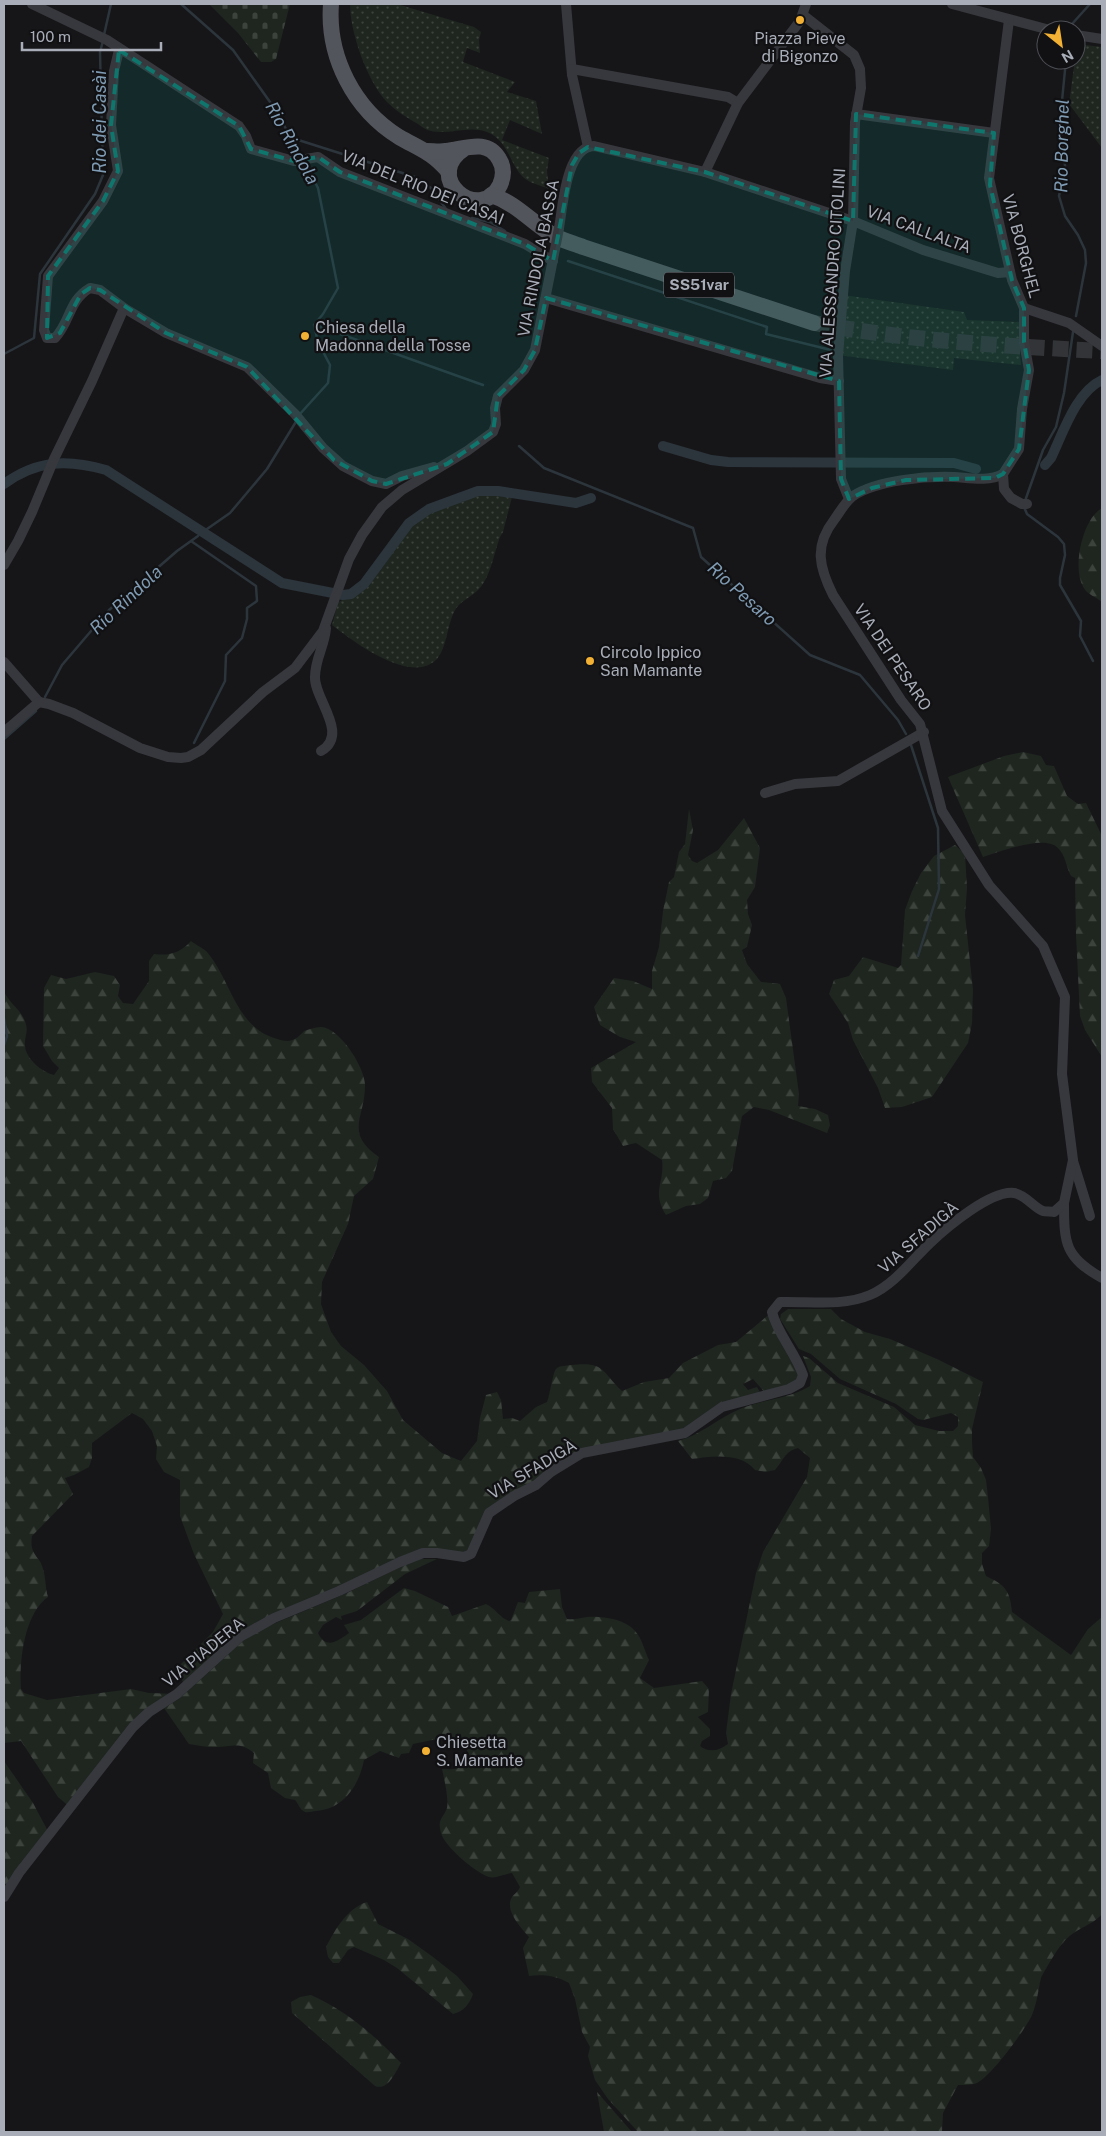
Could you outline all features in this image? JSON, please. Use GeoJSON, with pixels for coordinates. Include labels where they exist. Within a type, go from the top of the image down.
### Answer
{"type":"FeatureCollection","features":[{"type":"Feature","properties":{"kind":"main road"},"geometry":{"type":"LineString","coordinates":[[331,4],[333,43],[353,91],[372,116],[399,136],[427,151],[449,172]]}},
{"type":"Feature","properties":{"kind":"main road","name":"SS51var"},"geometry":{"type":"LineString","coordinates":[[465,148],[474,146],[491,150],[502,164],[503,173],[496,189],[536,224],[553,235],[814,323]]}},
{"type":"Feature","properties":{"kind":"main road"},"geometry":{"type":"LineString","coordinates":[[427,151],[445,152],[465,148]]}},
{"type":"Feature","properties":{"kind":"main road"},"geometry":{"type":"LineString","coordinates":[[465,148],[452,160],[449,172],[452,186],[466,198],[483,199],[496,189]]}},
{"type":"Feature","properties":{"kind":"street"},"geometry":{"type":"LineString","coordinates":[[32,4],[103,38],[119,50],[114,71],[111,124],[118,171],[103,201],[48,276],[44,330],[47,338],[56,338],[60,333],[72,305],[80,294],[90,288],[100,290],[124,308],[166,333],[247,367],[297,417],[334,460],[372,481],[386,484],[402,476],[448,464]]}},
{"type":"Feature","properties":{"kind":"street"},"geometry":{"type":"LineString","coordinates":[[566,4],[572,69],[588,146],[705,172],[738,102],[803,15],[806,4]]}},
{"type":"Feature","properties":{"kind":"street"},"geometry":{"type":"LineString","coordinates":[[952,4],[1036,27]]}},
{"type":"Feature","properties":{"kind":"street","name":"VIA ALESSANDRO CITOLINI"},"geometry":{"type":"LineString","coordinates":[[803,15],[836,39],[857,58],[860,69],[861,88],[856,114],[853,221],[842,305],[838,355],[840,472],[843,486],[849,499]]}},
{"type":"Feature","properties":{"kind":"street","name":"VIA BORGHEL"},"geometry":{"type":"LineString","coordinates":[[1003,474],[1019,449],[1022,408],[1029,378],[1028,355],[1024,342],[1024,308],[1010,272],[990,185],[994,133],[1009,20]]}},
{"type":"Feature","properties":{"kind":"street"},"geometry":{"type":"LineString","coordinates":[[1086,37],[1102,39]]}},
{"type":"Feature","properties":{"kind":"street","name":"VIA DEL RIO DEI CASAI"},"geometry":{"type":"LineString","coordinates":[[119,50],[239,126],[251,148],[284,160],[305,160],[318,157],[340,172],[525,244],[553,261]]}},
{"type":"Feature","properties":{"kind":"street"},"geometry":{"type":"LineString","coordinates":[[572,69],[728,97],[738,102]]}},
{"type":"Feature","properties":{"kind":"street"},"geometry":{"type":"LineString","coordinates":[[856,114],[994,133]]}},
{"type":"Feature","properties":{"kind":"street","name":"VIA RINDOLA BASSA"},"geometry":{"type":"LineString","coordinates":[[448,464],[493,432],[496,424],[495,408],[498,396],[524,370],[535,350],[572,165],[579,153],[588,146]]}},
{"type":"Feature","properties":{"kind":"street","name":"VIA CALLALTA"},"geometry":{"type":"LineString","coordinates":[[705,172],[853,221],[923,250],[998,272],[1010,272]]}},
{"type":"Feature","properties":{"kind":"street"},"geometry":{"type":"LineString","coordinates":[[546,298],[820,378],[839,381]]}},
{"type":"Feature","properties":{"kind":"street"},"geometry":{"type":"LineString","coordinates":[[4,565],[18,542],[124,308]]}},
{"type":"Feature","properties":{"kind":"street"},"geometry":{"type":"LineString","coordinates":[[1024,308],[1070,323],[1102,346]]}},
{"type":"Feature","properties":{"kind":"street"},"geometry":{"type":"LineString","coordinates":[[321,751],[329,744],[332,734],[330,718],[317,694],[315,684],[316,664],[325,639],[326,624],[340,582],[356,545],[382,507],[402,490],[448,464]]}},
{"type":"Feature","properties":{"kind":"street"},"geometry":{"type":"LineString","coordinates":[[849,499],[867,490],[906,480],[938,477],[995,478],[1003,474],[1004,489],[1011,498],[1025,504]]}},
{"type":"Feature","properties":{"kind":"street","name":"VIA DEI PESARO"},"geometry":{"type":"LineString","coordinates":[[765,793],[795,784],[838,781],[924,732],[901,700],[826,581],[822,567],[822,542],[827,529],[849,499]]}},
{"type":"Feature","properties":{"kind":"street"},"geometry":{"type":"LineString","coordinates":[[4,662],[39,702],[73,713],[140,748],[168,757],[188,757],[201,750],[263,692],[296,668],[326,624]]}},
{"type":"Feature","properties":{"kind":"street"},"geometry":{"type":"LineString","coordinates":[[4,732],[39,702]]}},
{"type":"Feature","properties":{"kind":"street"},"geometry":{"type":"LineString","coordinates":[[924,732],[942,810],[989,885],[1044,946],[1065,996],[1062,1074],[1073,1160],[1090,1216]]}},
{"type":"Feature","properties":{"kind":"street"},"geometry":{"type":"LineString","coordinates":[[1073,1160],[1064,1203],[1064,1232],[1070,1251],[1083,1267],[1102,1278]]}},
{"type":"Feature","properties":{"kind":"street","name":"VIA SFADIGÀ"},"geometry":{"type":"LineString","coordinates":[[482,1528],[489,1513],[514,1496],[536,1485],[551,1472],[582,1453],[685,1433],[722,1407],[789,1389],[800,1383],[803,1375],[799,1362],[774,1321],[772,1312],[780,1302],[830,1303],[854,1301],[872,1294],[890,1282],[950,1227],[996,1195],[1014,1193],[1031,1201],[1042,1211],[1054,1212],[1064,1203]]}},
{"type":"Feature","properties":{"kind":"street","name":"VIA PIADERA"},"geometry":{"type":"LineString","coordinates":[[4,1897],[19,1874],[133,1727],[149,1712],[177,1694],[240,1637],[274,1618],[423,1553],[464,1557],[471,1554],[482,1528]]}},
{"type":"Feature","properties":{"kind":"highlighted area"},"geometry":{"type":"Polygon","coordinates":[[[119,50],[239,126],[251,149],[294,161],[318,157],[340,172],[525,244],[553,261],[572,165],[579,153],[588,147],[705,172],[853,221],[856,114],[994,133],[990,185],[1012,280],[1024,308],[1024,342],[1029,370],[1019,449],[1003,474],[995,478],[906,480],[872,488],[849,499],[841,479],[839,381],[546,298],[535,350],[524,370],[498,396],[493,432],[447,464],[386,484],[372,481],[334,460],[247,367],[166,333],[100,290],[90,288],[81,294],[60,333],[47,338],[48,276],[103,201],[118,171],[111,125],[119,50]]]}},
{"type":"Feature","properties":{"kind":"green space"},"geometry":{"type":"Polygon","coordinates":[[[209,4],[290,4],[276,59],[271,62],[261,62],[238,33],[209,4]]]}},
{"type":"Feature","properties":{"kind":"green space"},"geometry":{"type":"Polygon","coordinates":[[[350,4],[397,4],[474,27],[481,32],[479,40],[480,53],[467,48],[463,62],[515,82],[507,92],[536,101],[542,134],[510,120],[502,140],[549,158],[547,171],[549,189],[524,178],[500,141],[487,132],[473,129],[445,132],[429,131],[390,105],[373,82],[361,56],[353,28],[350,4]]]}},
{"type":"Feature","properties":{"kind":"green space"},"geometry":{"type":"Polygon","coordinates":[[[1086,45],[1102,47],[1102,148],[1069,104],[1074,70],[1086,70],[1086,45]]]}},
{"type":"Feature","properties":{"kind":"green space"},"geometry":{"type":"Polygon","coordinates":[[[843,295],[964,312],[967,320],[1021,322],[1019,337],[1021,365],[954,358],[953,370],[838,355],[843,295]]]}},
{"type":"Feature","properties":{"kind":"green space"},"geometry":{"type":"Polygon","coordinates":[[[477,494],[512,497],[503,532],[486,578],[479,589],[456,608],[443,649],[437,659],[426,666],[413,667],[398,664],[368,650],[332,625],[338,602],[365,585],[409,527],[433,511],[477,494]]]}},
{"type":"Feature","properties":{"kind":"green space"},"geometry":{"type":"Polygon","coordinates":[[[1102,508],[1102,602],[1086,591],[1081,582],[1079,559],[1080,546],[1084,534],[1095,514],[1102,508]]]}},
{"type":"Feature","properties":{"kind":"green space"},"geometry":{"type":"Polygon","coordinates":[[[1023,752],[1041,756],[1046,765],[1054,766],[1067,796],[1078,804],[1086,803],[1102,836],[1102,1057],[1085,1030],[1080,1016],[1075,878],[1071,876],[1063,854],[1052,844],[1033,843],[983,857],[948,777],[1004,756],[1023,752]]]}},
{"type":"Feature","properties":{"kind":"green space"},"geometry":{"type":"Polygon","coordinates":[[[689,809],[693,830],[688,855],[692,861],[697,863],[718,850],[744,818],[760,848],[755,887],[747,900],[748,914],[752,925],[747,947],[742,950],[747,964],[761,982],[780,984],[786,998],[799,1094],[798,1106],[815,1109],[828,1115],[830,1125],[827,1133],[769,1110],[754,1107],[742,1116],[732,1171],[726,1178],[713,1181],[708,1198],[700,1204],[686,1206],[666,1215],[659,1200],[662,1160],[636,1143],[623,1146],[613,1129],[612,1108],[592,1082],[591,1068],[636,1042],[620,1037],[600,1025],[594,1007],[614,978],[633,981],[652,989],[652,971],[659,947],[663,911],[669,882],[674,877],[679,852],[685,844],[689,809]]]}},
{"type":"Feature","properties":{"kind":"green space"},"geometry":{"type":"Polygon","coordinates":[[[955,845],[965,854],[967,888],[965,915],[973,990],[972,1023],[968,1043],[932,1097],[902,1107],[885,1108],[878,1088],[853,1040],[848,1023],[829,994],[834,980],[849,976],[863,957],[898,968],[901,965],[905,910],[912,891],[921,873],[934,856],[955,845]]]}},
{"type":"Feature","properties":{"kind":"green space"},"geometry":{"type":"Polygon","coordinates":[[[191,941],[207,952],[242,1012],[250,1023],[261,1032],[287,1041],[294,1039],[304,1031],[323,1027],[333,1031],[346,1044],[357,1060],[365,1084],[359,1132],[368,1148],[379,1157],[373,1179],[354,1196],[348,1224],[322,1282],[321,1304],[331,1332],[341,1346],[364,1365],[387,1391],[403,1420],[442,1453],[461,1461],[477,1441],[486,1395],[497,1392],[501,1400],[503,1419],[512,1418],[520,1421],[536,1407],[547,1402],[555,1371],[561,1366],[582,1364],[597,1366],[622,1391],[644,1382],[669,1378],[683,1363],[718,1345],[736,1342],[772,1312],[791,1347],[800,1383],[767,1395],[753,1379],[743,1384],[748,1390],[757,1387],[762,1396],[740,1402],[700,1425],[591,1451],[499,1503],[471,1554],[431,1553],[264,1622],[185,1687],[177,1668],[213,1632],[223,1614],[194,1554],[180,1516],[180,1480],[164,1472],[156,1459],[157,1446],[152,1431],[143,1419],[132,1413],[92,1443],[92,1458],[89,1467],[65,1478],[73,1494],[32,1536],[33,1552],[42,1564],[48,1597],[33,1615],[28,1626],[22,1653],[21,1689],[24,1693],[47,1700],[131,1689],[149,1693],[177,1694],[149,1712],[71,1808],[58,1797],[21,1741],[4,1743],[4,991],[26,1023],[25,1046],[28,1056],[40,1068],[54,1075],[59,1068],[52,1061],[43,1046],[44,988],[51,975],[66,979],[95,972],[114,976],[120,985],[118,996],[123,1003],[133,1004],[149,981],[149,961],[154,954],[174,953],[191,941]]]}},
{"type":"Feature","properties":{"kind":"green space"},"geometry":{"type":"Polygon","coordinates":[[[788,1309],[831,1309],[841,1319],[865,1332],[890,1339],[937,1359],[983,1382],[972,1429],[972,1443],[973,1457],[981,1468],[986,1480],[988,1497],[991,1529],[989,1546],[982,1553],[982,1564],[986,1576],[998,1582],[1008,1593],[1012,1612],[1071,1655],[1088,1629],[1102,1617],[1102,1914],[1093,1922],[1072,1934],[1058,1949],[1041,1978],[1032,2015],[999,2062],[977,2083],[958,2085],[943,2113],[942,2132],[638,2132],[608,2099],[595,2080],[588,2056],[590,2047],[582,2032],[575,1999],[569,1983],[550,1976],[529,1976],[523,1948],[529,1937],[514,1919],[510,1907],[512,1897],[520,1887],[512,1873],[494,1877],[483,1874],[461,1858],[443,1838],[440,1824],[447,1804],[442,1769],[455,1769],[468,1761],[470,1757],[464,1744],[437,1739],[413,1744],[409,1753],[401,1754],[399,1758],[380,1751],[364,1760],[354,1787],[342,1801],[326,1809],[305,1812],[295,1800],[285,1798],[271,1788],[268,1773],[253,1763],[254,1753],[239,1746],[210,1747],[189,1744],[164,1708],[179,1699],[243,1641],[266,1627],[347,1593],[417,1559],[437,1559],[405,1574],[357,1611],[341,1616],[342,1620],[336,1617],[323,1625],[318,1633],[321,1638],[328,1643],[341,1639],[349,1633],[344,1625],[361,1620],[404,1588],[415,1591],[448,1607],[452,1616],[486,1604],[509,1621],[518,1602],[525,1603],[529,1592],[560,1589],[562,1607],[567,1619],[606,1618],[619,1621],[635,1631],[649,1660],[640,1678],[654,1688],[702,1681],[709,1689],[708,1712],[698,1717],[710,1729],[710,1736],[702,1741],[700,1746],[710,1750],[717,1750],[728,1744],[726,1733],[731,1694],[756,1573],[763,1552],[807,1477],[810,1458],[798,1448],[794,1449],[787,1454],[775,1470],[765,1472],[755,1470],[742,1460],[734,1458],[717,1456],[692,1459],[678,1441],[694,1435],[740,1409],[793,1394],[810,1386],[811,1377],[803,1356],[809,1358],[838,1383],[894,1407],[915,1425],[939,1431],[953,1431],[958,1426],[958,1417],[951,1413],[923,1420],[918,1419],[896,1404],[840,1379],[811,1354],[799,1349],[780,1319],[781,1314],[788,1309]]]}},
{"type":"Feature","properties":{"kind":"green space"},"geometry":{"type":"Polygon","coordinates":[[[4,1761],[33,1803],[50,1835],[4,1898],[4,1761]]]}},
{"type":"Feature","properties":{"kind":"green space"},"geometry":{"type":"Polygon","coordinates":[[[367,1902],[378,1924],[408,1939],[457,1976],[473,1994],[466,2007],[453,2014],[397,1968],[354,1947],[348,1950],[339,1963],[333,1963],[328,1957],[326,1947],[348,1914],[353,1909],[367,1902]]]}},
{"type":"Feature","properties":{"kind":"green space"},"geometry":{"type":"Polygon","coordinates":[[[311,1995],[336,2008],[359,2024],[401,2063],[387,2084],[380,2087],[375,2086],[292,2013],[291,2002],[300,1997],[311,1995]]]}},
{"type":"Feature","properties":{"kind":"green space"},"geometry":{"type":"Polygon","coordinates":[[[597,2092],[632,2132],[604,2132],[597,2092]]]}},
{"type":"Feature","properties":{"kind":"waterway","name":"Rio dei Casài"},"geometry":{"type":"LineString","coordinates":[[104,35],[111,4]]}},
{"type":"Feature","properties":{"kind":"waterway","name":"Rio Rindola"},"geometry":{"type":"LineString","coordinates":[[181,4],[233,50],[275,109],[301,156]]}},
{"type":"Feature","properties":{"kind":"waterway","name":"Rio Borghel"},"geometry":{"type":"LineString","coordinates":[[1076,20],[1090,4]]}},
{"type":"Feature","properties":{"kind":"waterway","name":"Rio dei Casài"},"geometry":{"type":"LineString","coordinates":[[4,354],[34,338],[40,274],[95,194],[103,175],[100,52],[103,41]]}},
{"type":"Feature","properties":{"kind":"waterway","name":"Rio Borghel"},"geometry":{"type":"LineString","coordinates":[[1065,70],[1060,121],[1065,166],[1059,196],[1065,216],[1078,235],[1085,250],[1086,263],[1076,316]]}},
{"type":"Feature","properties":{"kind":"waterway"},"geometry":{"type":"LineString","coordinates":[[292,138],[415,177],[431,188],[446,209]]}},
{"type":"Feature","properties":{"kind":"waterway","name":"Rio Rindola"},"geometry":{"type":"LineString","coordinates":[[299,415],[328,383],[330,365],[318,342],[314,325],[323,314],[338,288],[318,188],[305,163]]}},
{"type":"Feature","properties":{"kind":"waterway"},"geometry":{"type":"LineString","coordinates":[[472,218],[490,222],[505,231]]}},
{"type":"Feature","properties":{"kind":"waterway"},"geometry":{"type":"LineString","coordinates":[[568,261],[767,327],[766,334],[831,350]]}},
{"type":"Feature","properties":{"kind":"waterway","name":"Rio Pesaro"},"geometry":{"type":"LineString","coordinates":[[315,325],[483,385]]}},
{"type":"Feature","properties":{"kind":"waterway","name":"Rio Borghel"},"geometry":{"type":"LineString","coordinates":[[1025,501],[1043,450],[1056,427],[1064,393],[1073,332]]}},
{"type":"Feature","properties":{"kind":"waterway"},"geometry":{"type":"LineString","coordinates":[[1045,465],[1051,458],[1078,403],[1093,386],[1102,380]]}},
{"type":"Feature","properties":{"kind":"waterway","name":"Rio Rindola"},"geometry":{"type":"LineString","coordinates":[[207,529],[230,513],[267,469],[297,420]]}},
{"type":"Feature","properties":{"kind":"waterway","name":"Rio Pesaro"},"geometry":{"type":"LineString","coordinates":[[519,446],[544,468],[693,528],[701,557],[810,655],[860,675],[898,720],[906,734]]}},
{"type":"Feature","properties":{"kind":"waterway"},"geometry":{"type":"LineString","coordinates":[[663,446],[711,460],[728,462],[954,463],[976,469]]}},
{"type":"Feature","properties":{"kind":"waterway"},"geometry":{"type":"LineString","coordinates":[[4,484],[28,470],[53,464],[78,464],[106,470],[282,583],[343,595],[351,594],[364,584],[409,523],[429,509],[478,491],[498,491],[576,503],[591,498]]}},
{"type":"Feature","properties":{"kind":"waterway","name":"Rio Borghel"},"geometry":{"type":"LineString","coordinates":[[1024,507],[1027,514],[1058,537],[1064,544],[1065,555],[1060,585],[1081,621],[1080,636],[1093,661]]}},
{"type":"Feature","properties":{"kind":"waterway","name":"Rio Rindola"},"geometry":{"type":"LineString","coordinates":[[45,697],[62,665],[109,610],[177,551],[198,536]]}},
{"type":"Feature","properties":{"kind":"waterway"},"geometry":{"type":"LineString","coordinates":[[191,541],[256,586],[257,601],[247,608],[247,619],[242,638],[226,655],[225,681],[194,743]]}},
{"type":"Feature","properties":{"kind":"waterway","name":"Rio Rindola"},"geometry":{"type":"LineString","coordinates":[[4,739],[36,711]]}},
{"type":"Feature","properties":{"kind":"waterway","name":"Rio Pesaro"},"geometry":{"type":"LineString","coordinates":[[910,742],[938,828],[939,889],[918,956]]}},
{"type":"Feature","properties":{"kind":"waterway","name":"Rio Rindola"},"geometry":{"type":"LineString","coordinates":[[4,1018],[7,1036],[4,1045]]}},
{"type":"Feature","properties":{"kind":"tunnel"},"geometry":{"type":"LineString","coordinates":[[814,323],[922,338],[994,345],[1102,351]]}},
{"type":"Feature","properties":{"kind":"place","name":"Piazza Pieve di Bigonzo"},"geometry":{"type":"Point","coordinates":[800,20]}},
{"type":"Feature","properties":{"kind":"place","name":"Chiesa della Madonna della Tosse"},"geometry":{"type":"Point","coordinates":[305,336]}},
{"type":"Feature","properties":{"kind":"place","name":"Circolo Ippico San Mamante"},"geometry":{"type":"Point","coordinates":[590,661]}},
{"type":"Feature","properties":{"kind":"place","name":"Chiesetta S. Mamante"},"geometry":{"type":"Point","coordinates":[426,1751]}}]}
